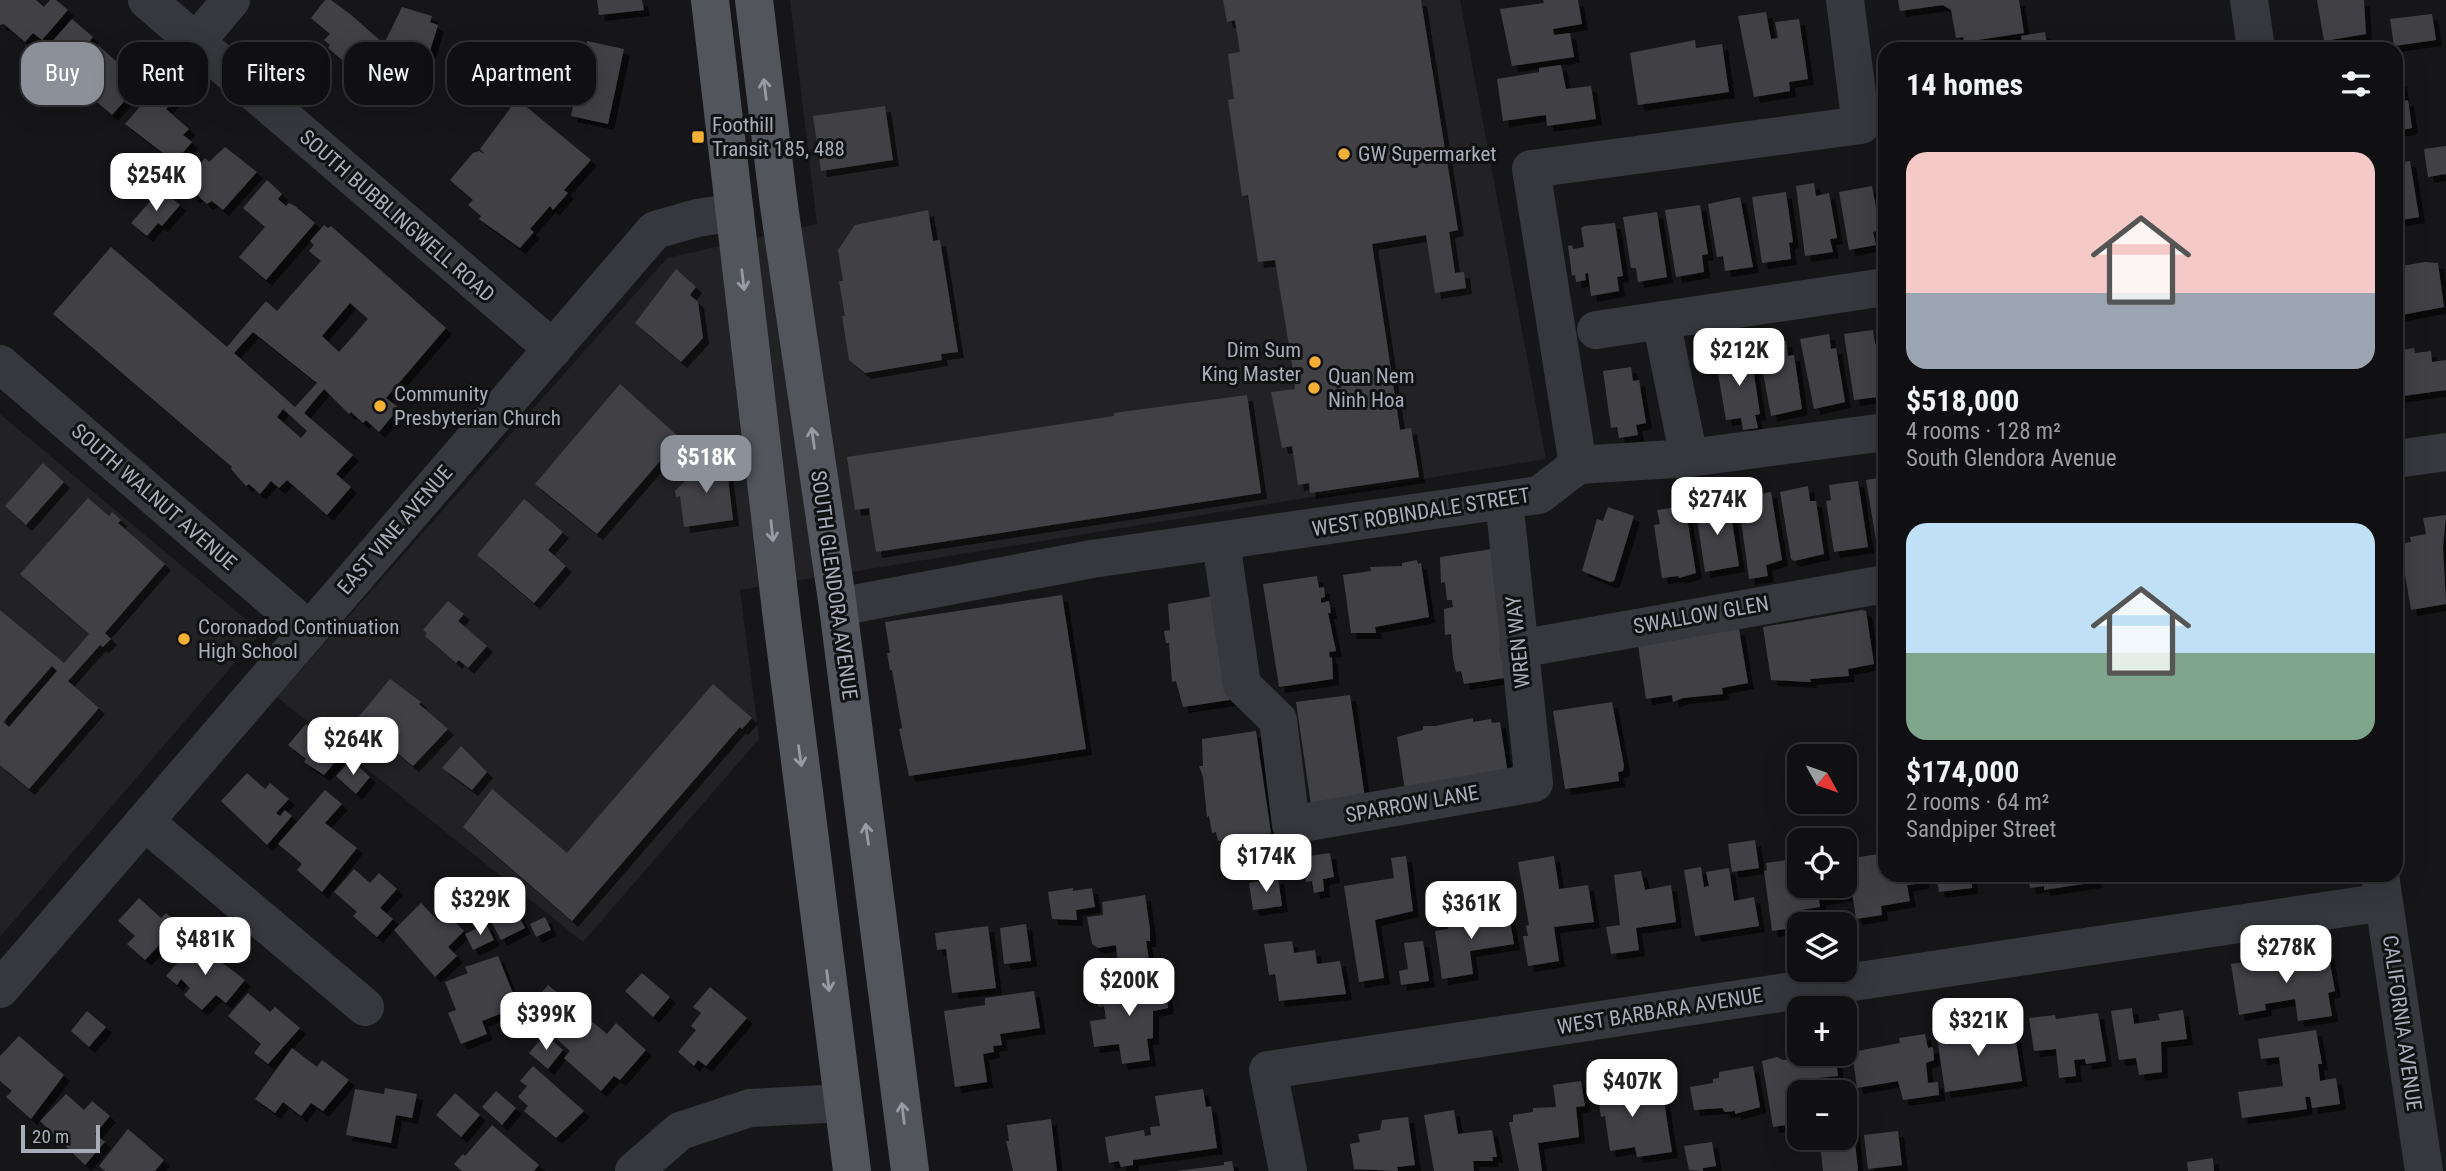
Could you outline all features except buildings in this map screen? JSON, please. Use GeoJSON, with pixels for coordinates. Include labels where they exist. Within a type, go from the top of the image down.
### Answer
{"type":"FeatureCollection","features":[{"type":"Feature","properties":{"kind":"main road"},"geometry":{"type":"LineString","coordinates":[[710,0],[782,620],[852,1171]]}},
{"type":"Feature","properties":{"kind":"main road","name":"SOUTH GLENDORA AVENUE"},"geometry":{"type":"LineString","coordinates":[[754,0],[779,206],[838,607],[910,1171]]}},
{"type":"Feature","properties":{"kind":"main road"},"geometry":{"type":"LineString","coordinates":[[820,913],[876,901]]}},
{"type":"Feature","properties":{"kind":"street","name":"SOUTH BUBBLINGWELL ROAD"},"geometry":{"type":"LineString","coordinates":[[147,0],[194,42]]}},
{"type":"Feature","properties":{"kind":"street"},"geometry":{"type":"LineString","coordinates":[[196,42],[231,0]]}},
{"type":"Feature","properties":{"kind":"street"},"geometry":{"type":"LineString","coordinates":[[1845,0],[1861,125],[1531,169],[1578,465],[1689,458],[1878,433]]}},
{"type":"Feature","properties":{"kind":"street"},"geometry":{"type":"LineString","coordinates":[[2249,0],[2255,42]]}},
{"type":"Feature","properties":{"kind":"street","name":"SOUTH BUBBLINGWELL ROAD"},"geometry":{"type":"LineString","coordinates":[[208,54],[553,349]]}},
{"type":"Feature","properties":{"kind":"street","name":"EAST VINE AVENUE"},"geometry":{"type":"LineString","coordinates":[[0,989],[655,230],[697,218],[735,212]]}},
{"type":"Feature","properties":{"kind":"street"},"geometry":{"type":"LineString","coordinates":[[1597,330],[1878,288]]}},
{"type":"Feature","properties":{"kind":"street"},"geometry":{"type":"LineString","coordinates":[[1661,320],[1689,458]]}},
{"type":"Feature","properties":{"kind":"street","name":"SOUTH WALNUT AVENUE"},"geometry":{"type":"LineString","coordinates":[[0,364],[309,630]]}},
{"type":"Feature","properties":{"kind":"street"},"geometry":{"type":"LineString","coordinates":[[2403,458],[2446,452]]}},
{"type":"Feature","properties":{"kind":"street","name":"WEST ROBINDALE STREET"},"geometry":{"type":"LineString","coordinates":[[838,607],[1035,569],[1538,495],[1578,465]]}},
{"type":"Feature","properties":{"kind":"street","name":"WREN WAY"},"geometry":{"type":"LineString","coordinates":[[1504,500],[1534,783]]}},
{"type":"Feature","properties":{"kind":"street","name":"SPARROW LANE"},"geometry":{"type":"LineString","coordinates":[[1221,542],[1242,685],[1278,720],[1291,825],[1534,783]]}},
{"type":"Feature","properties":{"kind":"street","name":"SWALLOW GLEN"},"geometry":{"type":"LineString","coordinates":[[1518,649],[1878,585]]}},
{"type":"Feature","properties":{"kind":"street"},"geometry":{"type":"LineString","coordinates":[[145,822],[365,1007]]}},
{"type":"Feature","properties":{"kind":"street","name":"WEST BARBARA AVENUE"},"geometry":{"type":"LineString","coordinates":[[1288,1171],[1268,1070],[2382,888]]}},
{"type":"Feature","properties":{"kind":"street","name":"CALIFORNIA AVENUE"},"geometry":{"type":"LineString","coordinates":[[2382,888],[2424,1171]]}},
{"type":"Feature","properties":{"kind":"street"},"geometry":{"type":"LineString","coordinates":[[634,1171],[680,1131],[750,1108],[843,1102]]}},
{"type":"Feature","properties":{"kind":"shaded area"},"geometry":{"type":"Polygon","coordinates":[[[790,0],[1460,0],[1546,459],[740,590],[759,739],[583,942],[277,697],[667,258],[817,224],[790,0]]]}},
{"type":"Feature","properties":{"kind":"shaded area"},"geometry":{"type":"Polygon","coordinates":[[[0,414],[261,632],[0,937],[0,414]]]}},
{"type":"Feature","properties":{"kind":"place","name":"Foothill Transit 185, 488"},"geometry":{"type":"Point","coordinates":[698,137]}},
{"type":"Feature","properties":{"kind":"place","name":"GW Supermarket"},"geometry":{"type":"Point","coordinates":[1344,154]}},
{"type":"Feature","properties":{"kind":"place","name":"Dim Sum King Master"},"geometry":{"type":"Point","coordinates":[1315,362]}},
{"type":"Feature","properties":{"kind":"place","name":"Quan Nem Ninh Hoa"},"geometry":{"type":"Point","coordinates":[1314,388]}},
{"type":"Feature","properties":{"kind":"place","name":"Community Presbyterian Church"},"geometry":{"type":"Point","coordinates":[380,406]}},
{"type":"Feature","properties":{"kind":"place","name":"Coronadod Continuation High School"},"geometry":{"type":"Point","coordinates":[184,639]}}]}
